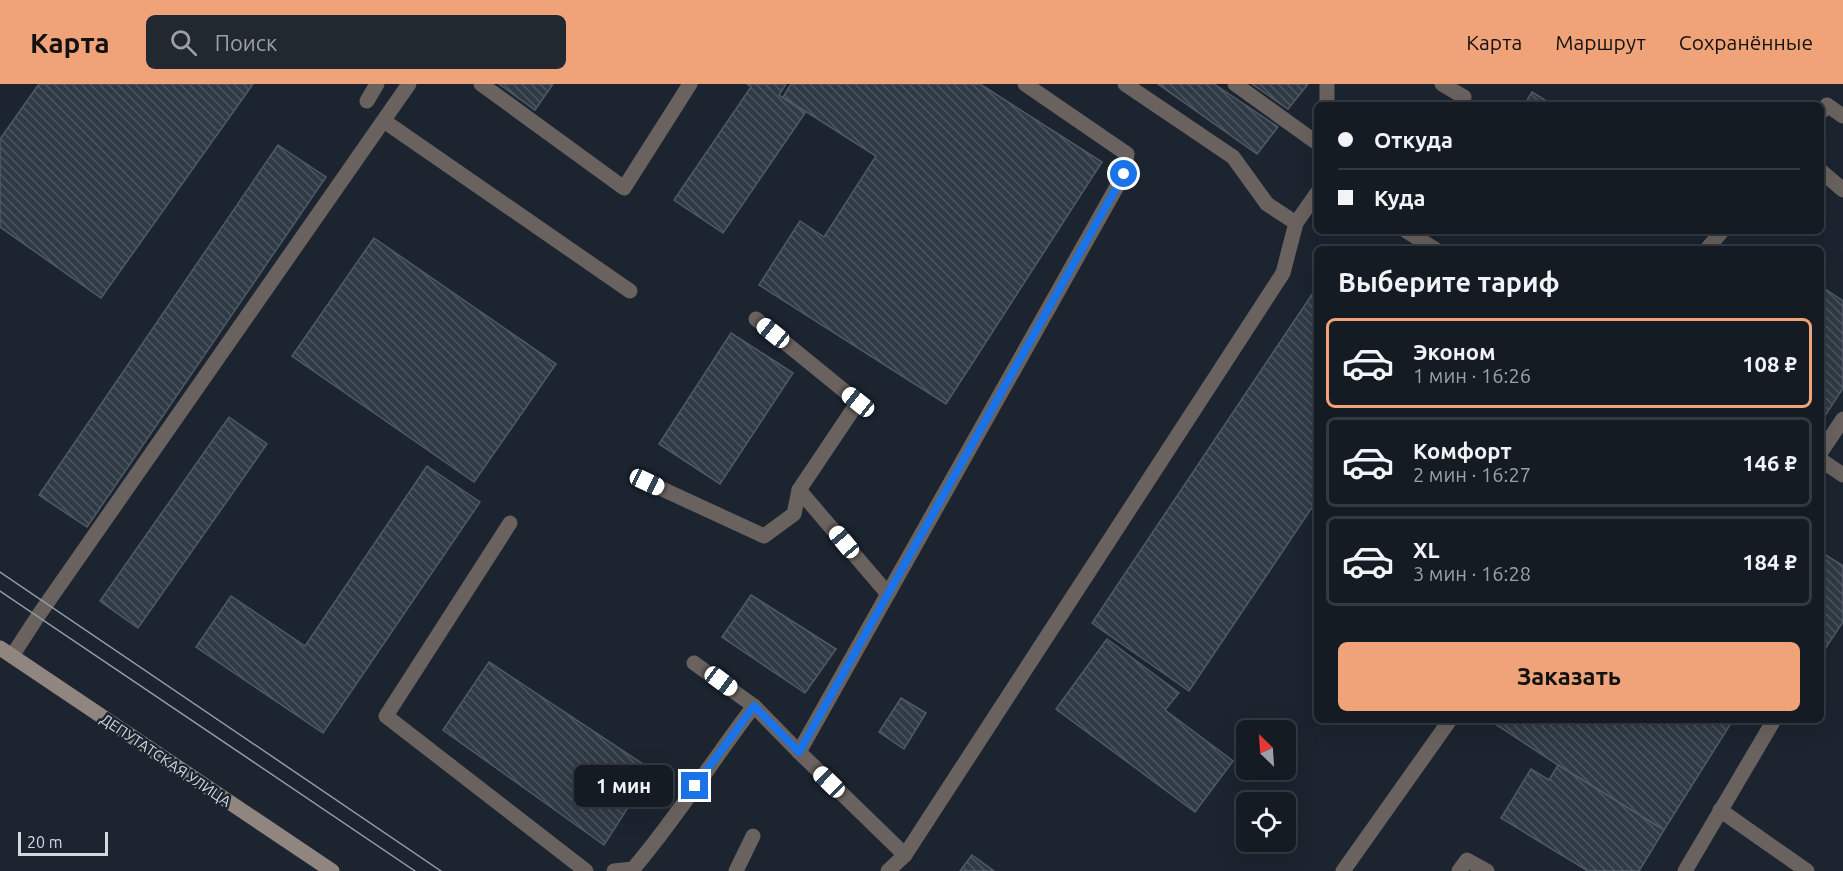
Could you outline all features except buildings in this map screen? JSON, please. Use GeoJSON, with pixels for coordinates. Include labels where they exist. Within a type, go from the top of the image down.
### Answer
{"type":"FeatureCollection","features":[{"type":"Feature","properties":{"kind":"main road","name":"ДЕПУТАТСКАЯ УЛИЦА"},"geometry":{"type":"LineString","coordinates":[[6,652],[332,871]]}},
{"type":"Feature","properties":{"kind":"lane"},"geometry":{"type":"LineString","coordinates":[[367,101],[377,84]]}},
{"type":"Feature","properties":{"kind":"lane"},"geometry":{"type":"LineString","coordinates":[[6,652],[38,616],[410,84]]}},
{"type":"Feature","properties":{"kind":"lane"},"geometry":{"type":"LineString","coordinates":[[481,84],[624,188],[690,84]]}},
{"type":"Feature","properties":{"kind":"lane"},"geometry":{"type":"LineString","coordinates":[[799,752],[1124,174],[1127,154],[1025,84]]}},
{"type":"Feature","properties":{"kind":"lane"},"geometry":{"type":"LineString","coordinates":[[1125,84],[1233,157],[1268,204],[1296,224]]}},
{"type":"Feature","properties":{"kind":"lane"},"geometry":{"type":"LineString","coordinates":[[1235,84],[1314,141]]}},
{"type":"Feature","properties":{"kind":"lane"},"geometry":{"type":"LineString","coordinates":[[1327,84],[1327,102]]}},
{"type":"Feature","properties":{"kind":"lane"},"geometry":{"type":"LineString","coordinates":[[1442,84],[1464,98]]}},
{"type":"Feature","properties":{"kind":"lane"},"geometry":{"type":"LineString","coordinates":[[1824,108],[1827,105],[1843,116]]}},
{"type":"Feature","properties":{"kind":"lane"},"geometry":{"type":"LineString","coordinates":[[384,121],[630,291]]}},
{"type":"Feature","properties":{"kind":"lane"},"geometry":{"type":"LineString","coordinates":[[1824,174],[1843,190]]}},
{"type":"Feature","properties":{"kind":"lane"},"geometry":{"type":"LineString","coordinates":[[888,871],[905,855],[1283,273],[1296,224],[1314,197]]}},
{"type":"Feature","properties":{"kind":"lane"},"geometry":{"type":"LineString","coordinates":[[1411,234],[1430,246]]}},
{"type":"Feature","properties":{"kind":"lane"},"geometry":{"type":"LineString","coordinates":[[1710,246],[1720,234]]}},
{"type":"Feature","properties":{"kind":"lane"},"geometry":{"type":"LineString","coordinates":[[647,482],[764,536],[794,514],[799,490],[858,402],[756,319]]}},
{"type":"Feature","properties":{"kind":"lane"},"geometry":{"type":"LineString","coordinates":[[1824,447],[1843,418]]}},
{"type":"Feature","properties":{"kind":"lane"},"geometry":{"type":"LineString","coordinates":[[1824,462],[1843,475]]}},
{"type":"Feature","properties":{"kind":"lane"},"geometry":{"type":"LineString","coordinates":[[799,490],[888,594]]}},
{"type":"Feature","properties":{"kind":"lane"},"geometry":{"type":"LineString","coordinates":[[510,523],[386,716],[586,871]]}},
{"type":"Feature","properties":{"kind":"lane"},"geometry":{"type":"LineString","coordinates":[[694,663],[754,706],[905,855]]}},
{"type":"Feature","properties":{"kind":"lane"},"geometry":{"type":"LineString","coordinates":[[614,871],[635,870],[754,706]]}},
{"type":"Feature","properties":{"kind":"lane"},"geometry":{"type":"LineString","coordinates":[[1343,871],[1448,723]]}},
{"type":"Feature","properties":{"kind":"lane"},"geometry":{"type":"LineString","coordinates":[[1685,871],[1772,723]]}},
{"type":"Feature","properties":{"kind":"lane"},"geometry":{"type":"LineString","coordinates":[[1720,810],[1808,871]]}},
{"type":"Feature","properties":{"kind":"lane"},"geometry":{"type":"LineString","coordinates":[[736,871],[753,836]]}},
{"type":"Feature","properties":{"kind":"lane"},"geometry":{"type":"LineString","coordinates":[[1459,871],[1467,860],[1486,871]]}},
{"type":"Feature","properties":{"kind":"tram line"},"geometry":{"type":"LineString","coordinates":[[0,572],[441,871]]}},
{"type":"Feature","properties":{"kind":"tram line"},"geometry":{"type":"LineString","coordinates":[[0,591],[415,871]]}},
{"type":"Feature","properties":{"kind":"route"},"geometry":{"type":"LineString","coordinates":[[695,786],[754,706],[799,752],[1124,174]]}}]}
